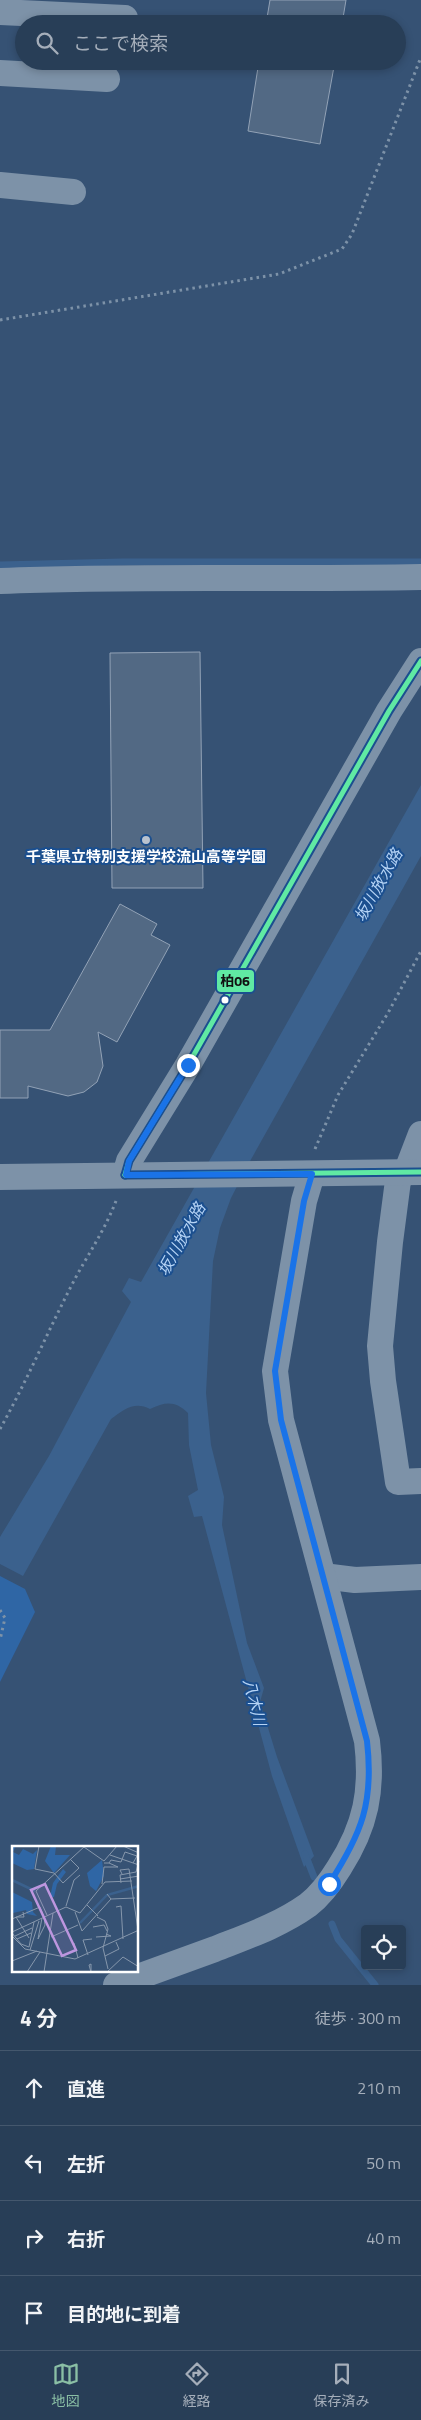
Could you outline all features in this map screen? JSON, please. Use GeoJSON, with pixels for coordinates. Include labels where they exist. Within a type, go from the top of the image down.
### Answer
{"type":"FeatureCollection","features":[{"type":"Feature","properties":{"kind":"street"},"geometry":{"type":"LineString","coordinates":[[0,12],[62,15]]}},
{"type":"Feature","properties":{"kind":"street"},"geometry":{"type":"LineString","coordinates":[[0,73],[108,79]]}},
{"type":"Feature","properties":{"kind":"street"},"geometry":{"type":"LineString","coordinates":[[0,185],[73,192]]}},
{"type":"Feature","properties":{"kind":"street"},"geometry":{"type":"LineString","coordinates":[[0,581],[151,577],[330,579],[421,577]]}},
{"type":"Feature","properties":{"kind":"street"},"geometry":{"type":"LineString","coordinates":[[135,1175],[129,1161],[188,1065],[389,711],[421,661]]}},
{"type":"Feature","properties":{"kind":"street"},"geometry":{"type":"LineString","coordinates":[[421,1134],[390,1242],[380,1346],[384,1391],[398,1482],[421,1481]]}},
{"type":"Feature","properties":{"kind":"street"},"geometry":{"type":"LineString","coordinates":[[0,1177],[409,1173]]}},
{"type":"Feature","properties":{"kind":"street"},"geometry":{"type":"LineString","coordinates":[[116,1985],[258,1933],[284,1921],[310,1904],[329,1884],[350,1851],[361,1826],[368,1797],[370,1770],[367,1741],[281,1420],[275,1371],[304,1201],[301,1174]]}},
{"type":"Feature","properties":{"kind":"street"},"geometry":{"type":"LineString","coordinates":[[324,1576],[355,1580],[421,1577]]}},
{"type":"Feature","properties":{"kind":"path"},"geometry":{"type":"LineString","coordinates":[[0,320],[279,274],[342,249],[352,234],[421,56]]}},
{"type":"Feature","properties":{"kind":"path"},"geometry":{"type":"LineString","coordinates":[[301,1174],[316,1148],[338,1095],[388,1013],[421,951]]}},
{"type":"Feature","properties":{"kind":"path"},"geometry":{"type":"LineString","coordinates":[[0,1429],[28,1379],[77,1276],[135,1175]]}},
{"type":"Feature","properties":{"kind":"path"},"geometry":{"type":"LineString","coordinates":[[0,1610],[5,1618],[0,1640]]}},
{"type":"Feature","properties":{"kind":"shaded area"},"geometry":{"type":"Polygon","coordinates":[[[0,1576],[25,1589],[35,1612],[0,1682],[0,1576]]]}},
{"type":"Feature","properties":{"kind":"water","name":"坂川放水路"},"geometry":{"type":"Polygon","coordinates":[[[421,785],[421,856],[231,1198],[220,1228],[213,1261],[206,1393],[211,1445],[224,1497],[222,1525],[247,1643],[264,1688],[260,1702],[277,1757],[314,1856],[304,1867],[272,1776],[202,1516],[194,1517],[188,1496],[198,1490],[189,1445],[188,1413],[175,1404],[161,1405],[150,1409],[134,1406],[125,1409],[111,1419],[23,1576],[0,1564],[0,1537],[49,1456],[131,1302],[122,1291],[129,1278],[141,1282],[421,785]]]}},
{"type":"Feature","properties":{"kind":"building"},"geometry":{"type":"Polygon","coordinates":[[[270,0],[346,0],[344,15],[268,15],[270,0]]]}},
{"type":"Feature","properties":{"kind":"building"},"geometry":{"type":"Polygon","coordinates":[[[258,70],[333,70],[320,144],[248,131],[258,70]]]}},
{"type":"Feature","properties":{"kind":"building"},"geometry":{"type":"Polygon","coordinates":[[[200,652],[203,888],[112,888],[110,653],[200,652]]]}},
{"type":"Feature","properties":{"kind":"building"},"geometry":{"type":"Polygon","coordinates":[[[120,904],[157,924],[151,935],[170,945],[117,1042],[98,1032],[103,1066],[97,1082],[84,1092],[68,1096],[28,1086],[28,1098],[0,1098],[0,1030],[50,1030],[120,904]]]}},
{"type":"Feature","properties":{"kind":"waterway"},"geometry":{"type":"LineString","coordinates":[[0,565],[122,562],[421,562]]}},
{"type":"Feature","properties":{"kind":"waterway","name":"八木川"},"geometry":{"type":"LineString","coordinates":[[305,1854],[314,1877]]}},
{"type":"Feature","properties":{"kind":"waterway","name":"八木川"},"geometry":{"type":"LineString","coordinates":[[332,1924],[338,1939],[375,1985]]}},
{"type":"Feature","properties":{"kind":"transit line","name":"柏06"},"geometry":{"type":"LineString","coordinates":[[125,1175],[129,1161],[188,1065],[389,711],[421,661]]}},
{"type":"Feature","properties":{"kind":"transit line","name":"柏06"},"geometry":{"type":"LineString","coordinates":[[125,1175],[421,1172]]}},
{"type":"Feature","properties":{"kind":"place","name":"千葉県立特別支援学校流山高等学園"},"geometry":{"type":"Point","coordinates":[146,840]}},
{"type":"Feature","properties":{"kind":"route"},"geometry":{"type":"LineString","coordinates":[[188,1065],[129,1161],[126,1175],[312,1174],[304,1201],[275,1371],[281,1420],[367,1741],[370,1770],[368,1797],[361,1826],[350,1851],[329,1884]]}}]}
